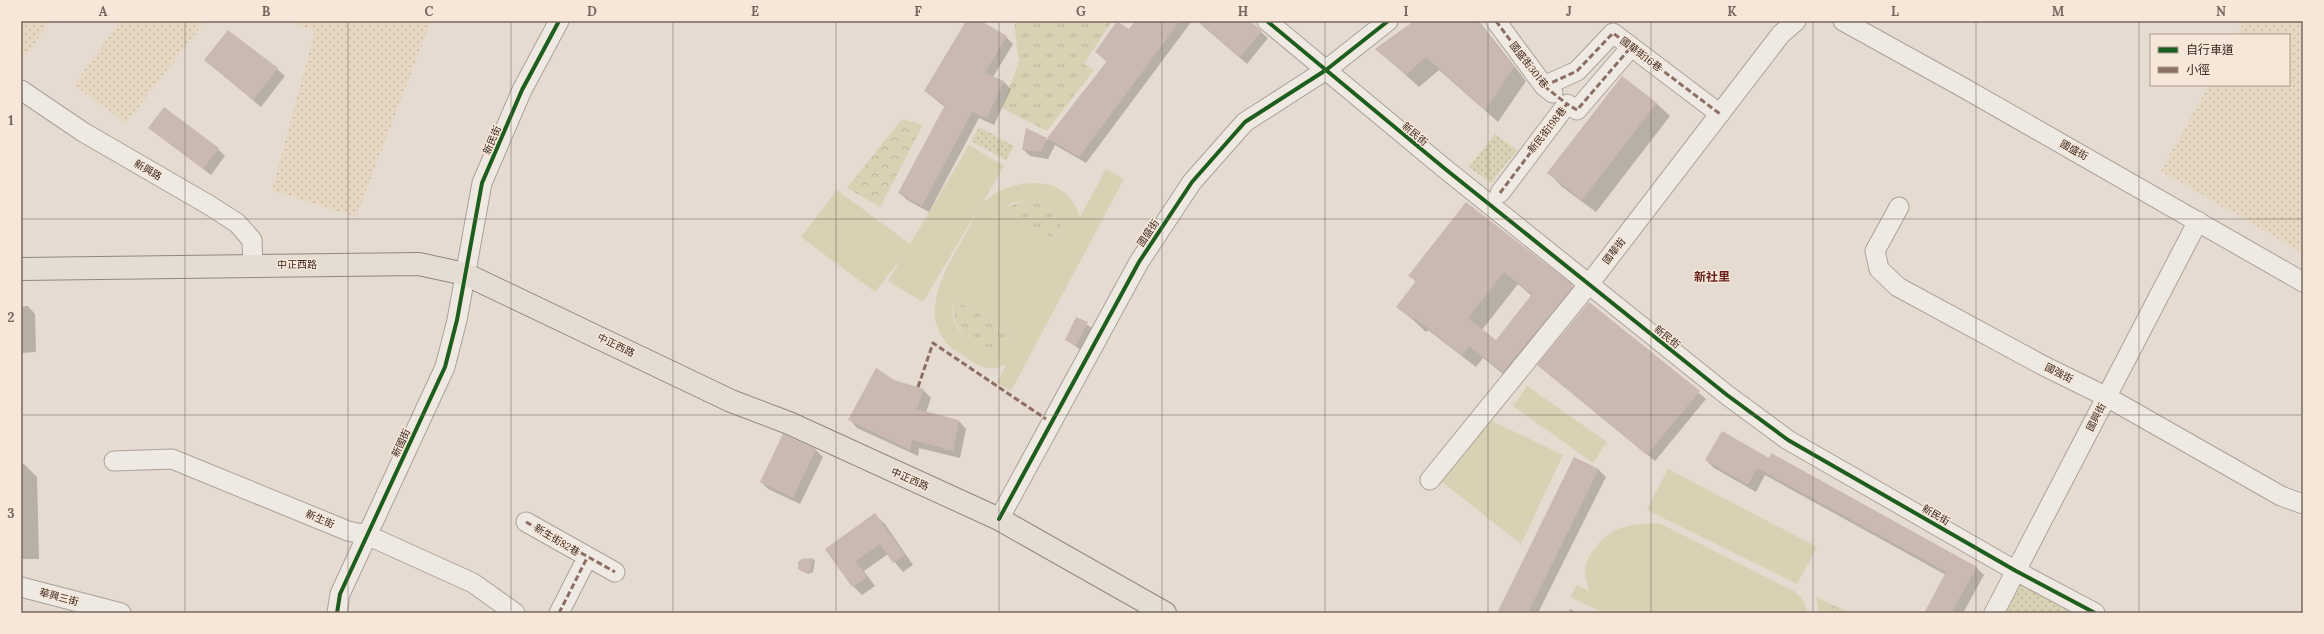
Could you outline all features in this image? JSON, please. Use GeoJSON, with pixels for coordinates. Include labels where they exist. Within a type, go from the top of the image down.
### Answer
{"type":"FeatureCollection","features":[{"type":"Feature","properties":{"kind":"main road","name":"中正西路"},"geometry":{"type":"LineString","coordinates":[[21,269],[253,264],[418,264],[465,274],[731,400],[789,423],[999,519],[1159,612]]}},
{"type":"Feature","properties":{"kind":"street","name":"新民街"},"geometry":{"type":"LineString","coordinates":[[465,274],[482,183],[522,90],[559,21]]}},
{"type":"Feature","properties":{"kind":"street","name":"新民街"},"geometry":{"type":"LineString","coordinates":[[1267,21],[1444,168],[1727,395],[1788,440],[2016,571],[2095,613]]}},
{"type":"Feature","properties":{"kind":"street","name":"國盛街"},"geometry":{"type":"LineString","coordinates":[[999,519],[1139,262],[1192,182],[1245,122],[1326,70],[1388,21]]}},
{"type":"Feature","properties":{"kind":"street","name":"國盛街301巷"},"geometry":{"type":"LineString","coordinates":[[1496,21],[1544,86],[1567,104]]}},
{"type":"Feature","properties":{"kind":"street","name":"國華街"},"geometry":{"type":"LineString","coordinates":[[1430,480],[1589,284],[1782,34],[1796,21]]}},
{"type":"Feature","properties":{"kind":"street","name":"國盛街"},"geometry":{"type":"LineString","coordinates":[[1843,21],[2198,221],[2303,282]]}},
{"type":"Feature","properties":{"kind":"street","name":"國華街16巷"},"geometry":{"type":"LineString","coordinates":[[1544,86],[1577,72],[1613,34],[1720,114]]}},
{"type":"Feature","properties":{"kind":"street","name":"新民街198巷"},"geometry":{"type":"LineString","coordinates":[[1500,193],[1567,104],[1577,110],[1631,47]]}},
{"type":"Feature","properties":{"kind":"street","name":"新興路"},"geometry":{"type":"LineString","coordinates":[[21,90],[83,132],[209,205],[237,223],[252,240],[253,264]]}},
{"type":"Feature","properties":{"kind":"street","name":"國強街"},"geometry":{"type":"LineString","coordinates":[[1899,207],[1875,251],[1879,269],[1898,287],[2044,366],[2106,397],[2280,496],[2303,504]]}},
{"type":"Feature","properties":{"kind":"street","name":"國興街"},"geometry":{"type":"LineString","coordinates":[[1994,613],[2198,221]]}},
{"type":"Feature","properties":{"kind":"street","name":"新國街"},"geometry":{"type":"LineString","coordinates":[[337,613],[340,594],[445,367],[458,320],[465,274]]}},
{"type":"Feature","properties":{"kind":"street","name":"新生街"},"geometry":{"type":"LineString","coordinates":[[114,461],[172,459],[348,531],[367,535],[473,583],[514,613]]}},
{"type":"Feature","properties":{"kind":"street","name":"新生街82巷"},"geometry":{"type":"LineString","coordinates":[[526,522],[587,558],[615,572]]}},
{"type":"Feature","properties":{"kind":"street","name":"新生街82巷"},"geometry":{"type":"LineString","coordinates":[[559,613],[587,558]]}},
{"type":"Feature","properties":{"kind":"street","name":"華興三街"},"geometry":{"type":"LineString","coordinates":[[21,587],[120,613]]}},
{"type":"Feature","properties":{"kind":"shaded area"},"geometry":{"type":"Polygon","coordinates":[[[21,21],[50,21],[27,55],[21,52],[21,21]]]}},
{"type":"Feature","properties":{"kind":"shaded area"},"geometry":{"type":"Polygon","coordinates":[[[120,21],[205,21],[126,123],[74,85],[120,21]]]}},
{"type":"Feature","properties":{"kind":"shaded area"},"geometry":{"type":"Polygon","coordinates":[[[288,21],[431,21],[356,217],[272,190],[315,31],[288,21]]]}},
{"type":"Feature","properties":{"kind":"shaded area"},"geometry":{"type":"Polygon","coordinates":[[[2244,21],[2303,21],[2303,253],[2161,171],[2208,86],[2290,86],[2290,34],[2238,34],[2244,21]]]}},
{"type":"Feature","properties":{"kind":"green space"},"geometry":{"type":"Polygon","coordinates":[[[1017,21],[1112,21],[1084,64],[1094,70],[1047,131],[1002,108],[1019,61],[1014,27],[1017,21]]]}},
{"type":"Feature","properties":{"kind":"green space"},"geometry":{"type":"Polygon","coordinates":[[[902,119],[923,125],[880,207],[847,188],[902,119]]]}},
{"type":"Feature","properties":{"kind":"green space"},"geometry":{"type":"Polygon","coordinates":[[[979,127],[1014,146],[1006,160],[971,141],[979,127]]]}},
{"type":"Feature","properties":{"kind":"green space"},"geometry":{"type":"Polygon","coordinates":[[[1495,134],[1517,150],[1491,183],[1469,167],[1495,134]]]}},
{"type":"Feature","properties":{"kind":"green space"},"geometry":{"type":"Polygon","coordinates":[[[969,145],[1004,166],[983,202],[1004,189],[1016,185],[1039,183],[1060,189],[1075,205],[1080,217],[1106,169],[1124,179],[1011,391],[997,383],[1006,365],[988,368],[974,363],[951,348],[938,329],[935,312],[937,295],[943,277],[978,209],[923,302],[888,281],[902,257],[875,292],[801,237],[837,190],[910,244],[969,145]],[[1026,200],[1012,203],[1005,208],[1061,244],[1063,236],[1059,220],[1041,204],[1026,200]],[[954,300],[953,313],[956,325],[962,335],[972,342],[983,346],[994,347],[1006,343],[1017,334],[954,300]]]}},
{"type":"Feature","properties":{"kind":"green space"},"geometry":{"type":"Polygon","coordinates":[[[1026,200],[1042,204],[1055,214],[1062,228],[1063,236],[1061,245],[1005,208],[1026,200]]]}},
{"type":"Feature","properties":{"kind":"green space"},"geometry":{"type":"Polygon","coordinates":[[[954,300],[1017,334],[1006,343],[994,347],[983,347],[973,343],[964,336],[957,326],[954,314],[954,300]]]}},
{"type":"Feature","properties":{"kind":"green space"},"geometry":{"type":"Polygon","coordinates":[[[1527,386],[1607,442],[1593,463],[1513,406],[1527,386]]]}},
{"type":"Feature","properties":{"kind":"green space"},"geometry":{"type":"Polygon","coordinates":[[[1490,420],[1563,455],[1521,544],[1441,481],[1490,420]]]}},
{"type":"Feature","properties":{"kind":"green space"},"geometry":{"type":"Polygon","coordinates":[[[1668,469],[1817,547],[1797,584],[1647,510],[1668,469]]]}},
{"type":"Feature","properties":{"kind":"green space"},"geometry":{"type":"Polygon","coordinates":[[[1659,523],[1794,591],[1802,598],[1808,613],[1604,613],[1570,597],[1577,585],[1589,591],[1585,574],[1587,562],[1594,550],[1609,534],[1631,525],[1659,523]]]}},
{"type":"Feature","properties":{"kind":"green space"},"geometry":{"type":"Polygon","coordinates":[[[2022,582],[2081,613],[2006,613],[2022,582]]]}},
{"type":"Feature","properties":{"kind":"green space"},"geometry":{"type":"Polygon","coordinates":[[[1816,597],[1850,613],[1819,613],[1816,597]]]}},
{"type":"Feature","properties":{"kind":"building"},"geometry":{"type":"Polygon","coordinates":[[[966,21],[981,21],[1007,36],[985,73],[1004,81],[987,118],[972,112],[922,206],[898,193],[945,105],[924,91],[966,21]]]}},
{"type":"Feature","properties":{"kind":"building"},"geometry":{"type":"Polygon","coordinates":[[[1117,21],[1129,29],[1135,21],[1180,21],[1079,157],[1047,138],[1107,61],[1095,52],[1117,21]]]}},
{"type":"Feature","properties":{"kind":"building"},"geometry":{"type":"Polygon","coordinates":[[[1197,21],[1250,21],[1262,31],[1240,57],[1197,21]]]}},
{"type":"Feature","properties":{"kind":"building"},"geometry":{"type":"Polygon","coordinates":[[[1414,21],[1478,21],[1514,67],[1485,110],[1426,57],[1406,75],[1375,49],[1414,21]]]}},
{"type":"Feature","properties":{"kind":"building"},"geometry":{"type":"Polygon","coordinates":[[[228,30],[278,68],[253,100],[204,60],[228,30]]]}},
{"type":"Feature","properties":{"kind":"building"},"geometry":{"type":"Polygon","coordinates":[[[1622,76],[1657,103],[1582,200],[1547,173],[1622,76]]]}},
{"type":"Feature","properties":{"kind":"building"},"geometry":{"type":"Polygon","coordinates":[[[164,107],[219,148],[203,169],[148,128],[164,107]]]}},
{"type":"Feature","properties":{"kind":"building"},"geometry":{"type":"Polygon","coordinates":[[[1026,128],[1047,138],[1041,152],[1022,150],[1026,128]]]}},
{"type":"Feature","properties":{"kind":"building"},"geometry":{"type":"Polygon","coordinates":[[[1466,202],[1572,284],[1572,288],[1503,372],[1469,346],[1462,355],[1414,318],[1413,320],[1396,307],[1416,281],[1408,276],[1466,202]],[[1504,272],[1468,318],[1496,340],[1532,294],[1504,272]]]}},
{"type":"Feature","properties":{"kind":"building"},"geometry":{"type":"Polygon","coordinates":[[[1589,302],[1700,391],[1647,455],[1537,365],[1589,302]]]}},
{"type":"Feature","properties":{"kind":"building"},"geometry":{"type":"Polygon","coordinates":[[[1076,317],[1088,322],[1076,346],[1065,340],[1076,317]]]}},
{"type":"Feature","properties":{"kind":"building"},"geometry":{"type":"Polygon","coordinates":[[[876,368],[894,380],[924,389],[917,409],[959,420],[953,451],[912,440],[910,450],[848,420],[876,368]]]}},
{"type":"Feature","properties":{"kind":"building"},"geometry":{"type":"Polygon","coordinates":[[[1722,431],[1769,458],[1771,453],[1977,567],[1951,613],[1924,613],[1946,572],[1757,468],[1748,485],[1705,460],[1722,431]]]}},
{"type":"Feature","properties":{"kind":"building"},"geometry":{"type":"Polygon","coordinates":[[[783,434],[816,449],[793,498],[760,482],[783,434]]]}},
{"type":"Feature","properties":{"kind":"building"},"geometry":{"type":"Polygon","coordinates":[[[1574,457],[1599,469],[1528,613],[1497,613],[1574,457]]]}},
{"type":"Feature","properties":{"kind":"building"},"geometry":{"type":"Polygon","coordinates":[[[875,513],[905,555],[893,563],[880,544],[856,561],[867,577],[852,587],[825,549],[875,513]]]}},
{"type":"Feature","properties":{"kind":"building"},"geometry":{"type":"Polygon","coordinates":[[[813,558],[810,572],[805,573],[798,569],[798,562],[802,559],[813,558]]]}},
{"type":"Feature","properties":{"kind":"marked path"},"geometry":{"type":"LineString","coordinates":[[1496,21],[1544,86],[1567,104]]}},
{"type":"Feature","properties":{"kind":"marked path"},"geometry":{"type":"LineString","coordinates":[[1544,86],[1577,71],[1613,33],[1720,114]]}},
{"type":"Feature","properties":{"kind":"marked path"},"geometry":{"type":"LineString","coordinates":[[1500,193],[1567,104],[1577,110],[1631,47]]}},
{"type":"Feature","properties":{"kind":"marked path"},"geometry":{"type":"LineString","coordinates":[[918,387],[933,343],[1046,419]]}},
{"type":"Feature","properties":{"kind":"marked path"},"geometry":{"type":"LineString","coordinates":[[526,522],[615,572]]}},
{"type":"Feature","properties":{"kind":"marked path"},"geometry":{"type":"LineString","coordinates":[[559,613],[587,558]]}},
{"type":"Feature","properties":{"kind":"cycle path"},"geometry":{"type":"LineString","coordinates":[[337,613],[340,594],[445,367],[457,320],[482,183],[522,90],[559,21]]}},
{"type":"Feature","properties":{"kind":"cycle path"},"geometry":{"type":"LineString","coordinates":[[1267,21],[1444,168],[1727,395],[1788,440],[2016,571],[2095,613]]}},
{"type":"Feature","properties":{"kind":"cycle path"},"geometry":{"type":"LineString","coordinates":[[999,519],[1139,262],[1192,182],[1245,122],[1326,70],[1388,21]]}},
{"type":"Feature","properties":{"kind":"district","name":"新社里"},"geometry":{"type":"Point","coordinates":[1712,276]}}]}
